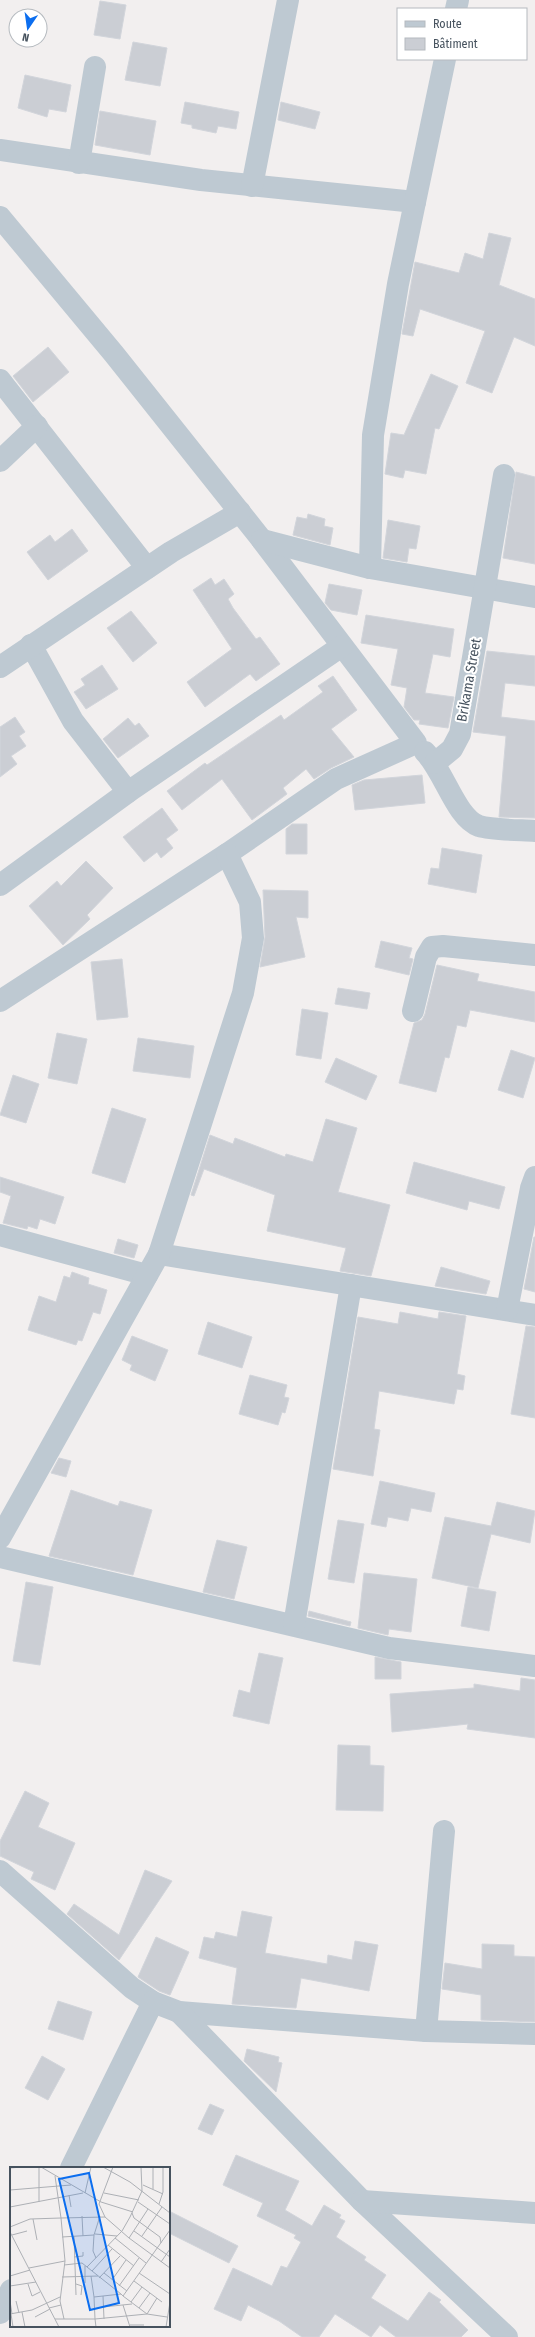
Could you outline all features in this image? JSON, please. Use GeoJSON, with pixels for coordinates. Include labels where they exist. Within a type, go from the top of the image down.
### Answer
{"type":"FeatureCollection","features":[{"type":"Feature","properties":{"kind":"street"},"geometry":{"type":"LineString","coordinates":[[252,186],[288,0]]}},
{"type":"Feature","properties":{"kind":"street"},"geometry":{"type":"LineString","coordinates":[[370,568],[373,435],[398,284],[445,60]]}},
{"type":"Feature","properties":{"kind":"street"},"geometry":{"type":"LineString","coordinates":[[78,163],[95,67]]}},
{"type":"Feature","properties":{"kind":"street"},"geometry":{"type":"LineString","coordinates":[[0,150],[78,163],[252,186],[415,202]]}},
{"type":"Feature","properties":{"kind":"street"},"geometry":{"type":"LineString","coordinates":[[0,217],[114,354],[262,540],[416,743],[435,763],[465,816],[480,826],[535,831]]}},
{"type":"Feature","properties":{"kind":"street"},"geometry":{"type":"LineString","coordinates":[[0,380],[147,568]]}},
{"type":"Feature","properties":{"kind":"street"},"geometry":{"type":"LineString","coordinates":[[0,462],[37,426]]}},
{"type":"Feature","properties":{"kind":"street","name":"Brikama Street"},"geometry":{"type":"LineString","coordinates":[[435,763],[452,749],[460,734],[504,475]]}},
{"type":"Feature","properties":{"kind":"street"},"geometry":{"type":"LineString","coordinates":[[0,667],[147,568],[240,512]]}},
{"type":"Feature","properties":{"kind":"street"},"geometry":{"type":"LineString","coordinates":[[262,540],[370,568],[535,597]]}},
{"type":"Feature","properties":{"kind":"street"},"geometry":{"type":"LineString","coordinates":[[31,645],[73,721],[128,792]]}},
{"type":"Feature","properties":{"kind":"street"},"geometry":{"type":"LineString","coordinates":[[0,885],[128,792],[342,646]]}},
{"type":"Feature","properties":{"kind":"street"},"geometry":{"type":"LineString","coordinates":[[0,1001],[227,854],[336,779],[416,743]]}},
{"type":"Feature","properties":{"kind":"street"},"geometry":{"type":"LineString","coordinates":[[0,1538],[159,1254],[241,1001],[253,938],[250,902],[227,854]]}},
{"type":"Feature","properties":{"kind":"street"},"geometry":{"type":"LineString","coordinates":[[414,1011],[426,957],[432,947],[443,946],[535,955]]}},
{"type":"Feature","properties":{"kind":"street"},"geometry":{"type":"LineString","coordinates":[[507,1310],[531,1188],[535,1177]]}},
{"type":"Feature","properties":{"kind":"street"},"geometry":{"type":"LineString","coordinates":[[0,1235],[147,1275]]}},
{"type":"Feature","properties":{"kind":"street"},"geometry":{"type":"LineString","coordinates":[[159,1254],[535,1315]]}},
{"type":"Feature","properties":{"kind":"street"},"geometry":{"type":"LineString","coordinates":[[294,1625],[351,1284]]}},
{"type":"Feature","properties":{"kind":"street"},"geometry":{"type":"LineString","coordinates":[[0,1557],[390,1648],[535,1666]]}},
{"type":"Feature","properties":{"kind":"street"},"geometry":{"type":"LineString","coordinates":[[426,2031],[444,1831]]}},
{"type":"Feature","properties":{"kind":"street"},"geometry":{"type":"LineString","coordinates":[[0,1872],[132,1988],[153,2002],[179,2012],[426,2031],[535,2034]]}},
{"type":"Feature","properties":{"kind":"street"},"geometry":{"type":"LineString","coordinates":[[71,2167],[153,2002]]}},
{"type":"Feature","properties":{"kind":"street"},"geometry":{"type":"LineString","coordinates":[[179,2012],[362,2200],[507,2337]]}},
{"type":"Feature","properties":{"kind":"street"},"geometry":{"type":"LineString","coordinates":[[362,2200],[535,2213]]}},
{"type":"Feature","properties":{"kind":"street"},"geometry":{"type":"LineString","coordinates":[[0,2313],[10,2292]]}},
{"type":"Feature","properties":{"kind":"building"},"geometry":{"type":"Polygon","coordinates":[[[100,1],[126,5],[120,39],[94,35],[100,1]]]}},
{"type":"Feature","properties":{"kind":"building"},"geometry":{"type":"Polygon","coordinates":[[[133,42],[167,48],[160,86],[125,80],[133,42]]]}},
{"type":"Feature","properties":{"kind":"building"},"geometry":{"type":"Polygon","coordinates":[[[25,75],[71,85],[66,112],[49,109],[47,117],[18,108],[25,75]]]}},
{"type":"Feature","properties":{"kind":"building"},"geometry":{"type":"Polygon","coordinates":[[[185,102],[239,112],[236,129],[218,126],[216,133],[192,128],[192,125],[181,123],[185,102]]]}},
{"type":"Feature","properties":{"kind":"building"},"geometry":{"type":"Polygon","coordinates":[[[281,102],[320,112],[315,129],[278,120],[281,102]]]}},
{"type":"Feature","properties":{"kind":"building"},"geometry":{"type":"Polygon","coordinates":[[[100,111],[156,121],[150,155],[95,145],[100,111]]]}},
{"type":"Feature","properties":{"kind":"building"},"geometry":{"type":"Polygon","coordinates":[[[489,233],[511,238],[499,285],[535,299],[535,346],[514,337],[492,393],[466,383],[485,331],[420,309],[413,336],[402,334],[415,262],[459,273],[465,253],[483,259],[489,233]]]}},
{"type":"Feature","properties":{"kind":"building"},"geometry":{"type":"Polygon","coordinates":[[[48,347],[69,372],[33,402],[13,376],[48,347]]]}},
{"type":"Feature","properties":{"kind":"building"},"geometry":{"type":"Polygon","coordinates":[[[431,374],[458,386],[439,429],[435,428],[426,474],[405,470],[403,478],[385,474],[391,433],[404,435],[431,374]]]}},
{"type":"Feature","properties":{"kind":"building"},"geometry":{"type":"Polygon","coordinates":[[[516,472],[535,477],[535,564],[503,558],[516,472]]]}},
{"type":"Feature","properties":{"kind":"building"},"geometry":{"type":"Polygon","coordinates":[[[308,514],[325,519],[324,526],[333,528],[330,545],[293,535],[297,517],[307,519],[308,514]]]}},
{"type":"Feature","properties":{"kind":"building"},"geometry":{"type":"Polygon","coordinates":[[[388,520],[420,526],[416,549],[409,548],[407,562],[383,558],[388,520]]]}},
{"type":"Feature","properties":{"kind":"building"},"geometry":{"type":"Polygon","coordinates":[[[72,529],[88,551],[48,580],[27,552],[50,535],[55,542],[72,529]]]}},
{"type":"Feature","properties":{"kind":"building"},"geometry":{"type":"Polygon","coordinates":[[[211,578],[215,585],[224,579],[234,594],[228,599],[233,608],[256,639],[260,637],[280,664],[256,681],[250,674],[205,707],[187,682],[232,649],[193,590],[211,578]]]}},
{"type":"Feature","properties":{"kind":"building"},"geometry":{"type":"Polygon","coordinates":[[[329,584],[362,590],[357,615],[331,610],[325,603],[329,584]]]}},
{"type":"Feature","properties":{"kind":"building"},"geometry":{"type":"Polygon","coordinates":[[[131,611],[157,643],[133,662],[107,628],[131,611]]]}},
{"type":"Feature","properties":{"kind":"building"},"geometry":{"type":"Polygon","coordinates":[[[366,615],[454,629],[450,657],[433,654],[425,693],[454,697],[448,728],[419,724],[420,720],[414,720],[404,707],[407,688],[391,685],[398,649],[361,643],[366,615]]]}},
{"type":"Feature","properties":{"kind":"building"},"geometry":{"type":"Polygon","coordinates":[[[487,651],[535,656],[535,686],[505,683],[501,717],[535,721],[535,818],[499,817],[506,736],[473,732],[487,651]]]}},
{"type":"Feature","properties":{"kind":"building"},"geometry":{"type":"Polygon","coordinates":[[[102,665],[118,689],[86,709],[74,692],[85,685],[81,679],[102,665]]]}},
{"type":"Feature","properties":{"kind":"building"},"geometry":{"type":"Polygon","coordinates":[[[333,676],[357,710],[331,729],[354,757],[331,768],[314,779],[306,769],[283,788],[287,794],[252,820],[222,779],[182,810],[167,791],[205,763],[207,765],[281,715],[284,720],[323,692],[318,686],[333,676]]]}},
{"type":"Feature","properties":{"kind":"building"},"geometry":{"type":"Polygon","coordinates":[[[15,717],[25,732],[19,736],[26,746],[11,756],[17,764],[0,777],[0,727],[15,717]]]}},
{"type":"Feature","properties":{"kind":"building"},"geometry":{"type":"Polygon","coordinates":[[[128,718],[135,726],[139,723],[149,736],[118,758],[103,739],[128,718]]]}},
{"type":"Feature","properties":{"kind":"building"},"geometry":{"type":"Polygon","coordinates":[[[422,775],[425,803],[355,810],[352,785],[364,780],[422,775]]]}},
{"type":"Feature","properties":{"kind":"building"},"geometry":{"type":"Polygon","coordinates":[[[162,808],[178,830],[166,839],[173,848],[161,858],[157,852],[144,862],[123,837],[162,808]]]}},
{"type":"Feature","properties":{"kind":"building"},"geometry":{"type":"Polygon","coordinates":[[[292,824],[307,824],[307,854],[286,854],[286,829],[292,824]]]}},
{"type":"Feature","properties":{"kind":"building"},"geometry":{"type":"Polygon","coordinates":[[[442,848],[482,855],[476,893],[428,884],[431,868],[439,869],[442,848]]]}},
{"type":"Feature","properties":{"kind":"building"},"geometry":{"type":"Polygon","coordinates":[[[86,861],[113,888],[87,915],[90,919],[63,945],[29,906],[57,881],[61,886],[86,861]]]}},
{"type":"Feature","properties":{"kind":"building"},"geometry":{"type":"Polygon","coordinates":[[[263,890],[308,891],[308,918],[296,917],[305,957],[260,967],[265,937],[263,890]]]}},
{"type":"Feature","properties":{"kind":"building"},"geometry":{"type":"Polygon","coordinates":[[[381,941],[412,948],[409,958],[413,959],[409,975],[375,967],[381,941]]]}},
{"type":"Feature","properties":{"kind":"building"},"geometry":{"type":"Polygon","coordinates":[[[122,959],[128,1017],[97,1020],[91,962],[122,959]]]}},
{"type":"Feature","properties":{"kind":"building"},"geometry":{"type":"Polygon","coordinates":[[[437,965],[479,974],[477,981],[535,992],[535,1022],[470,1010],[466,1027],[457,1025],[449,1058],[445,1057],[436,1092],[399,1083],[414,1023],[422,1020],[425,1014],[437,965]]]}},
{"type":"Feature","properties":{"kind":"building"},"geometry":{"type":"Polygon","coordinates":[[[338,988],[370,993],[367,1009],[335,1004],[338,988]]]}},
{"type":"Feature","properties":{"kind":"building"},"geometry":{"type":"Polygon","coordinates":[[[302,1009],[328,1013],[321,1059],[296,1055],[302,1009]]]}},
{"type":"Feature","properties":{"kind":"building"},"geometry":{"type":"Polygon","coordinates":[[[57,1033],[87,1039],[77,1084],[48,1078],[57,1033]]]}},
{"type":"Feature","properties":{"kind":"building"},"geometry":{"type":"Polygon","coordinates":[[[138,1038],[194,1046],[190,1078],[133,1071],[138,1038]]]}},
{"type":"Feature","properties":{"kind":"building"},"geometry":{"type":"Polygon","coordinates":[[[511,1050],[535,1058],[523,1098],[498,1090],[511,1050]]]}},
{"type":"Feature","properties":{"kind":"building"},"geometry":{"type":"Polygon","coordinates":[[[336,1058],[377,1076],[366,1100],[325,1082],[336,1058]]]}},
{"type":"Feature","properties":{"kind":"building"},"geometry":{"type":"Polygon","coordinates":[[[13,1075],[39,1084],[26,1123],[0,1115],[13,1075]]]}},
{"type":"Feature","properties":{"kind":"building"},"geometry":{"type":"Polygon","coordinates":[[[112,1108],[146,1119],[125,1183],[92,1173],[112,1108]]]}},
{"type":"Feature","properties":{"kind":"building"},"geometry":{"type":"Polygon","coordinates":[[[326,1119],[357,1128],[338,1192],[390,1205],[371,1276],[340,1271],[346,1248],[267,1231],[275,1195],[204,1169],[194,1196],[191,1195],[210,1135],[233,1144],[235,1138],[285,1157],[286,1154],[313,1162],[326,1119]]]}},
{"type":"Feature","properties":{"kind":"building"},"geometry":{"type":"Polygon","coordinates":[[[414,1162],[505,1187],[499,1209],[469,1201],[467,1210],[406,1193],[414,1162]]]}},
{"type":"Feature","properties":{"kind":"building"},"geometry":{"type":"Polygon","coordinates":[[[0,1177],[64,1197],[55,1224],[40,1219],[37,1229],[28,1226],[27,1229],[3,1223],[11,1196],[0,1192],[0,1177]]]}},
{"type":"Feature","properties":{"kind":"building"},"geometry":{"type":"Polygon","coordinates":[[[535,1237],[535,1292],[524,1289],[535,1237]]]}},
{"type":"Feature","properties":{"kind":"building"},"geometry":{"type":"Polygon","coordinates":[[[118,1239],[138,1245],[134,1258],[114,1253],[118,1239]]]}},
{"type":"Feature","properties":{"kind":"building"},"geometry":{"type":"Polygon","coordinates":[[[441,1267],[490,1281],[486,1294],[435,1286],[441,1267]]]}},
{"type":"Feature","properties":{"kind":"building"},"geometry":{"type":"Polygon","coordinates":[[[72,1272],[89,1278],[88,1284],[107,1290],[100,1314],[93,1312],[82,1341],[78,1340],[76,1345],[28,1330],[39,1296],[56,1302],[64,1276],[70,1278],[72,1272]]]}},
{"type":"Feature","properties":{"kind":"building"},"geometry":{"type":"Polygon","coordinates":[[[400,1312],[438,1319],[439,1312],[466,1316],[457,1374],[465,1376],[463,1390],[457,1389],[454,1404],[379,1391],[374,1429],[380,1430],[373,1476],[333,1469],[358,1317],[398,1324],[400,1312]]]}},
{"type":"Feature","properties":{"kind":"building"},"geometry":{"type":"Polygon","coordinates":[[[208,1322],[252,1337],[242,1368],[198,1354],[208,1322]]]}},
{"type":"Feature","properties":{"kind":"building"},"geometry":{"type":"Polygon","coordinates":[[[526,1326],[535,1327],[535,1418],[511,1414],[526,1326]]]}},
{"type":"Feature","properties":{"kind":"building"},"geometry":{"type":"Polygon","coordinates":[[[132,1336],[168,1350],[155,1381],[130,1370],[132,1365],[122,1360],[132,1336]]]}},
{"type":"Feature","properties":{"kind":"building"},"geometry":{"type":"Polygon","coordinates":[[[250,1375],[287,1385],[284,1397],[289,1398],[285,1413],[282,1412],[278,1425],[239,1414],[250,1375]]]}},
{"type":"Feature","properties":{"kind":"building"},"geometry":{"type":"Polygon","coordinates":[[[59,1458],[71,1461],[66,1477],[51,1473],[59,1458]]]}},
{"type":"Feature","properties":{"kind":"building"},"geometry":{"type":"Polygon","coordinates":[[[380,1481],[435,1493],[431,1512],[411,1508],[408,1521],[388,1517],[386,1527],[371,1524],[380,1481]]]}},
{"type":"Feature","properties":{"kind":"building"},"geometry":{"type":"Polygon","coordinates":[[[71,1490],[118,1506],[120,1501],[152,1510],[133,1575],[49,1556],[71,1490]]]}},
{"type":"Feature","properties":{"kind":"building"},"geometry":{"type":"Polygon","coordinates":[[[497,1502],[535,1511],[530,1543],[491,1534],[478,1588],[432,1578],[445,1517],[491,1526],[497,1502]]]}},
{"type":"Feature","properties":{"kind":"building"},"geometry":{"type":"Polygon","coordinates":[[[338,1520],[364,1524],[354,1583],[328,1579],[338,1520]]]}},
{"type":"Feature","properties":{"kind":"building"},"geometry":{"type":"Polygon","coordinates":[[[217,1540],[247,1547],[234,1599],[203,1592],[217,1540]]]}},
{"type":"Feature","properties":{"kind":"building"},"geometry":{"type":"Polygon","coordinates":[[[364,1573],[417,1579],[411,1632],[389,1629],[388,1635],[358,1628],[364,1573]]]}},
{"type":"Feature","properties":{"kind":"building"},"geometry":{"type":"Polygon","coordinates":[[[26,1582],[53,1587],[40,1665],[13,1661],[26,1582]]]}},
{"type":"Feature","properties":{"kind":"building"},"geometry":{"type":"Polygon","coordinates":[[[468,1587],[496,1592],[489,1631],[461,1626],[468,1587]]]}},
{"type":"Feature","properties":{"kind":"building"},"geometry":{"type":"Polygon","coordinates":[[[309,1611],[351,1622],[350,1626],[308,1616],[309,1611]]]}},
{"type":"Feature","properties":{"kind":"building"},"geometry":{"type":"Polygon","coordinates":[[[259,1653],[283,1658],[269,1724],[233,1716],[239,1690],[250,1693],[259,1653]]]}},
{"type":"Feature","properties":{"kind":"building"},"geometry":{"type":"Polygon","coordinates":[[[375,1657],[401,1662],[401,1679],[375,1679],[375,1657]]]}},
{"type":"Feature","properties":{"kind":"building"},"geometry":{"type":"Polygon","coordinates":[[[521,1678],[535,1680],[535,1738],[467,1729],[468,1724],[392,1732],[390,1694],[474,1688],[474,1684],[520,1691],[521,1678]]]}},
{"type":"Feature","properties":{"kind":"building"},"geometry":{"type":"Polygon","coordinates":[[[338,1745],[370,1746],[370,1765],[384,1766],[383,1811],[336,1810],[338,1745]]]}},
{"type":"Feature","properties":{"kind":"building"},"geometry":{"type":"Polygon","coordinates":[[[25,1791],[49,1803],[38,1827],[75,1843],[55,1890],[31,1879],[34,1872],[0,1856],[0,1841],[25,1791]]]}},
{"type":"Feature","properties":{"kind":"building"},"geometry":{"type":"Polygon","coordinates":[[[145,1870],[172,1881],[119,1960],[67,1914],[74,1904],[119,1935],[145,1870]]]}},
{"type":"Feature","properties":{"kind":"building"},"geometry":{"type":"Polygon","coordinates":[[[242,1911],[272,1917],[265,1953],[327,1964],[328,1955],[352,1960],[355,1941],[378,1945],[369,1991],[301,1978],[296,2008],[232,2004],[237,1968],[199,1958],[204,1937],[214,1939],[216,1932],[237,1937],[242,1911]]]}},
{"type":"Feature","properties":{"kind":"building"},"geometry":{"type":"Polygon","coordinates":[[[156,1937],[189,1952],[170,1995],[159,1991],[138,1977],[156,1937]]]}},
{"type":"Feature","properties":{"kind":"building"},"geometry":{"type":"Polygon","coordinates":[[[482,1944],[514,1945],[514,1956],[535,1957],[535,2022],[481,2020],[481,1995],[442,1989],[445,1963],[482,1969],[482,1944]]]}},
{"type":"Feature","properties":{"kind":"building"},"geometry":{"type":"Polygon","coordinates":[[[58,2001],[92,2012],[83,2040],[48,2029],[58,2001]]]}},
{"type":"Feature","properties":{"kind":"building"},"geometry":{"type":"Polygon","coordinates":[[[247,2049],[279,2057],[278,2062],[282,2063],[276,2092],[244,2061],[247,2049]]]}},
{"type":"Feature","properties":{"kind":"building"},"geometry":{"type":"Polygon","coordinates":[[[42,2056],[65,2069],[48,2100],[25,2088],[42,2056]]]}},
{"type":"Feature","properties":{"kind":"building"},"geometry":{"type":"Polygon","coordinates":[[[210,2104],[224,2110],[212,2135],[198,2129],[210,2104]]]}},
{"type":"Feature","properties":{"kind":"building"},"geometry":{"type":"Polygon","coordinates":[[[236,2155],[299,2181],[285,2210],[312,2226],[324,2205],[341,2215],[339,2218],[345,2221],[336,2237],[366,2257],[364,2260],[386,2275],[371,2298],[408,2321],[429,2292],[441,2300],[439,2302],[468,2330],[461,2337],[396,2337],[380,2325],[371,2337],[335,2314],[319,2337],[302,2337],[279,2321],[248,2305],[241,2321],[214,2309],[233,2268],[272,2286],[281,2266],[287,2268],[301,2242],[294,2238],[296,2235],[257,2216],[263,2203],[223,2185],[236,2155]]]}},
{"type":"Feature","properties":{"kind":"building"},"geometry":{"type":"Polygon","coordinates":[[[170,2212],[238,2246],[229,2263],[170,2234],[170,2212]]]}}]}
